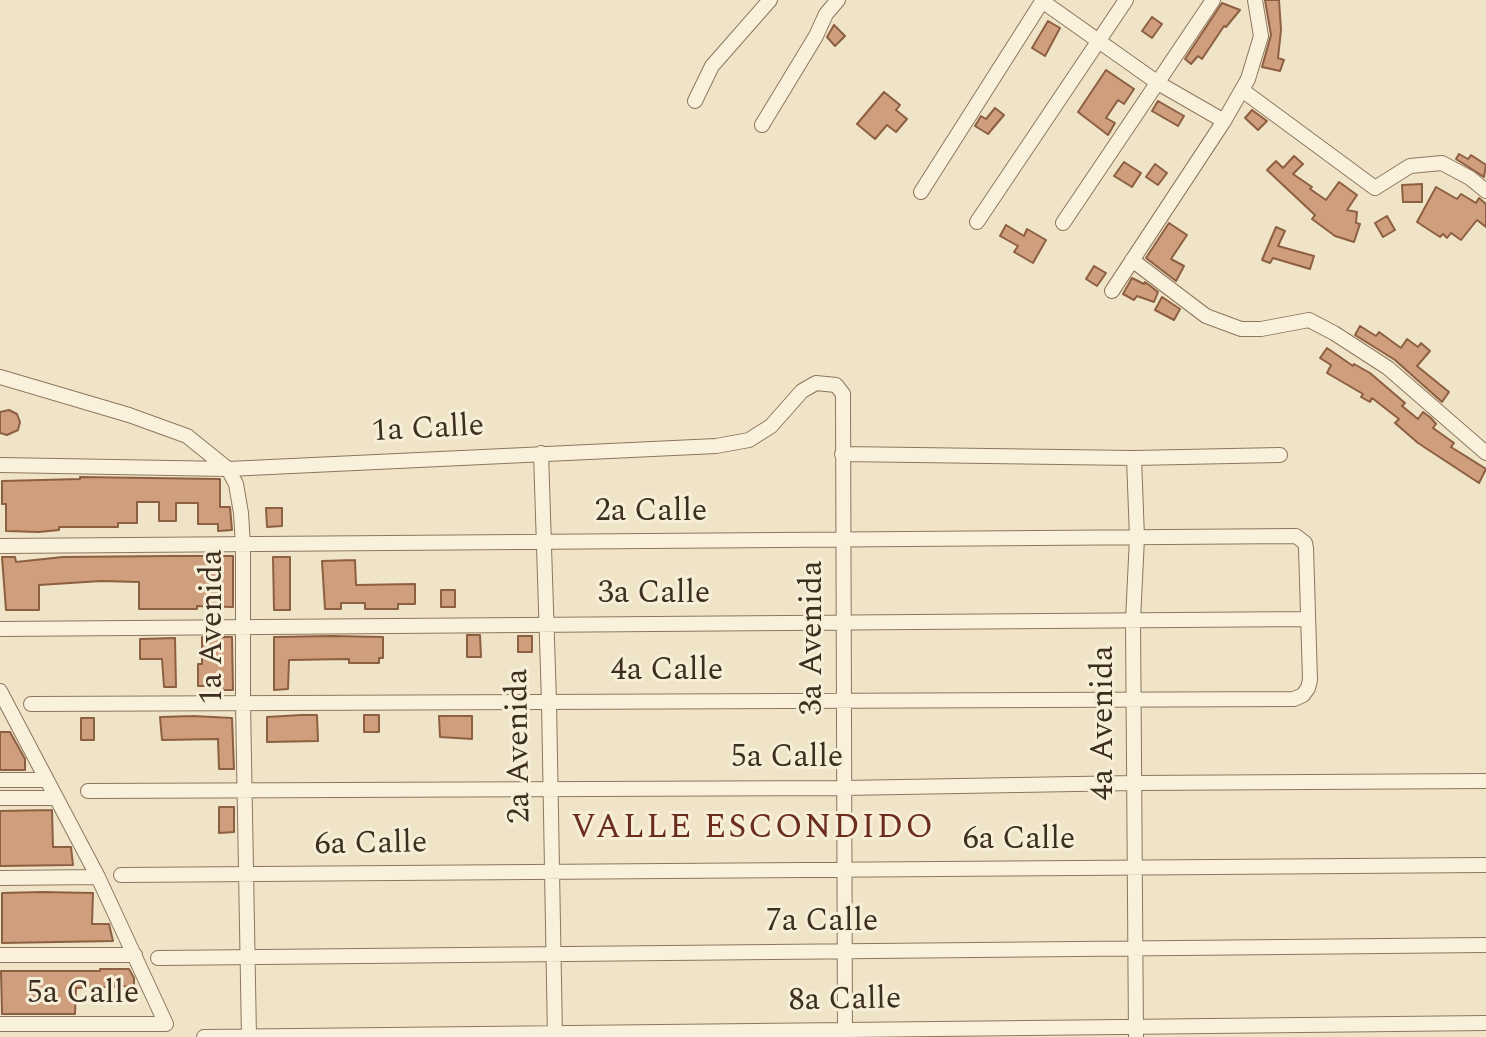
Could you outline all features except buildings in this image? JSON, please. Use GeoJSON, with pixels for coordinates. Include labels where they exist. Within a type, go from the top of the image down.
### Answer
{"type":"FeatureCollection","features":[{"type":"Feature","properties":{"kind":"street"},"geometry":{"type":"LineString","coordinates":[[695,101],[712,66],[770,0]]}},
{"type":"Feature","properties":{"kind":"street"},"geometry":{"type":"LineString","coordinates":[[762,125],[826,14],[838,0]]}},
{"type":"Feature","properties":{"kind":"street"},"geometry":{"type":"LineString","coordinates":[[921,192],[1042,0],[1158,83],[1224,121]]}},
{"type":"Feature","properties":{"kind":"street"},"geometry":{"type":"LineString","coordinates":[[977,222],[1126,0]]}},
{"type":"Feature","properties":{"kind":"street"},"geometry":{"type":"LineString","coordinates":[[1063,223],[1213,0]]}},
{"type":"Feature","properties":{"kind":"street"},"geometry":{"type":"LineString","coordinates":[[1112,291],[1242,90],[1261,36],[1255,0]]}},
{"type":"Feature","properties":{"kind":"street"},"geometry":{"type":"LineString","coordinates":[[1242,90],[1375,188],[1410,166],[1442,163],[1486,191]]}},
{"type":"Feature","properties":{"kind":"street"},"geometry":{"type":"LineString","coordinates":[[1132,260],[1206,316],[1229,325],[1241,329],[1261,329],[1309,320],[1334,333],[1388,368],[1486,453]]}},
{"type":"Feature","properties":{"kind":"street"},"geometry":{"type":"LineString","coordinates":[[0,377],[129,415],[187,436],[228,469]]}},
{"type":"Feature","properties":{"kind":"street","name":"1a Calle"},"geometry":{"type":"LineString","coordinates":[[0,465],[228,469],[716,446],[749,440],[771,426],[802,391],[816,383],[836,385]]}},
{"type":"Feature","properties":{"kind":"street","name":"3a Avenida"},"geometry":{"type":"LineString","coordinates":[[836,385],[843,394],[845,1034]]}},
{"type":"Feature","properties":{"kind":"street","name":"2a Avenida"},"geometry":{"type":"LineString","coordinates":[[541,453],[555,1035]]}},
{"type":"Feature","properties":{"kind":"street"},"geometry":{"type":"LineString","coordinates":[[842,454],[1134,458],[1280,455]]}},
{"type":"Feature","properties":{"kind":"street","name":"4a Avenida"},"geometry":{"type":"LineString","coordinates":[[1134,458],[1137,538],[1133,620],[1136,1032]]}},
{"type":"Feature","properties":{"kind":"street","name":"1a Avenida"},"geometry":{"type":"LineString","coordinates":[[228,469],[236,484],[243,545],[249,1036]]}},
{"type":"Feature","properties":{"kind":"street","name":"2a Calle"},"geometry":{"type":"LineString","coordinates":[[0,546],[1296,536],[1302,539],[1306,548],[1308,619]]}},
{"type":"Feature","properties":{"kind":"street","name":"3a Calle"},"geometry":{"type":"LineString","coordinates":[[0,629],[1308,619]]}},
{"type":"Feature","properties":{"kind":"street","name":"4a Calle"},"geometry":{"type":"LineString","coordinates":[[31,704],[1294,699],[1303,695],[1310,680],[1308,619]]}},
{"type":"Feature","properties":{"kind":"street"},"geometry":{"type":"LineString","coordinates":[[0,691],[4,706],[98,877],[135,955],[0,955]]}},
{"type":"Feature","properties":{"kind":"street"},"geometry":{"type":"LineString","coordinates":[[0,780],[44,780]]}},
{"type":"Feature","properties":{"kind":"street","name":"5a Calle"},"geometry":{"type":"LineString","coordinates":[[88,791],[843,788],[1486,781]]}},
{"type":"Feature","properties":{"kind":"street"},"geometry":{"type":"LineString","coordinates":[[0,798],[54,798]]}},
{"type":"Feature","properties":{"kind":"street","name":"6a Calle"},"geometry":{"type":"LineString","coordinates":[[121,875],[1135,870],[1486,865]]}},
{"type":"Feature","properties":{"kind":"street"},"geometry":{"type":"LineString","coordinates":[[0,878],[98,877]]}},
{"type":"Feature","properties":{"kind":"street","name":"7a Calle"},"geometry":{"type":"LineString","coordinates":[[158,958],[1486,945]]}},
{"type":"Feature","properties":{"kind":"street","name":"5a Calle"},"geometry":{"type":"LineString","coordinates":[[0,1024],[166,1024],[135,955]]}},
{"type":"Feature","properties":{"kind":"street","name":"8a Calle"},"geometry":{"type":"LineString","coordinates":[[204,1037],[1435,1030],[1486,1023]]}},
{"type":"Feature","properties":{"kind":"district","name":"VALLE ESCONDIDO"},"geometry":{"type":"Point","coordinates":[753,830]}}]}
